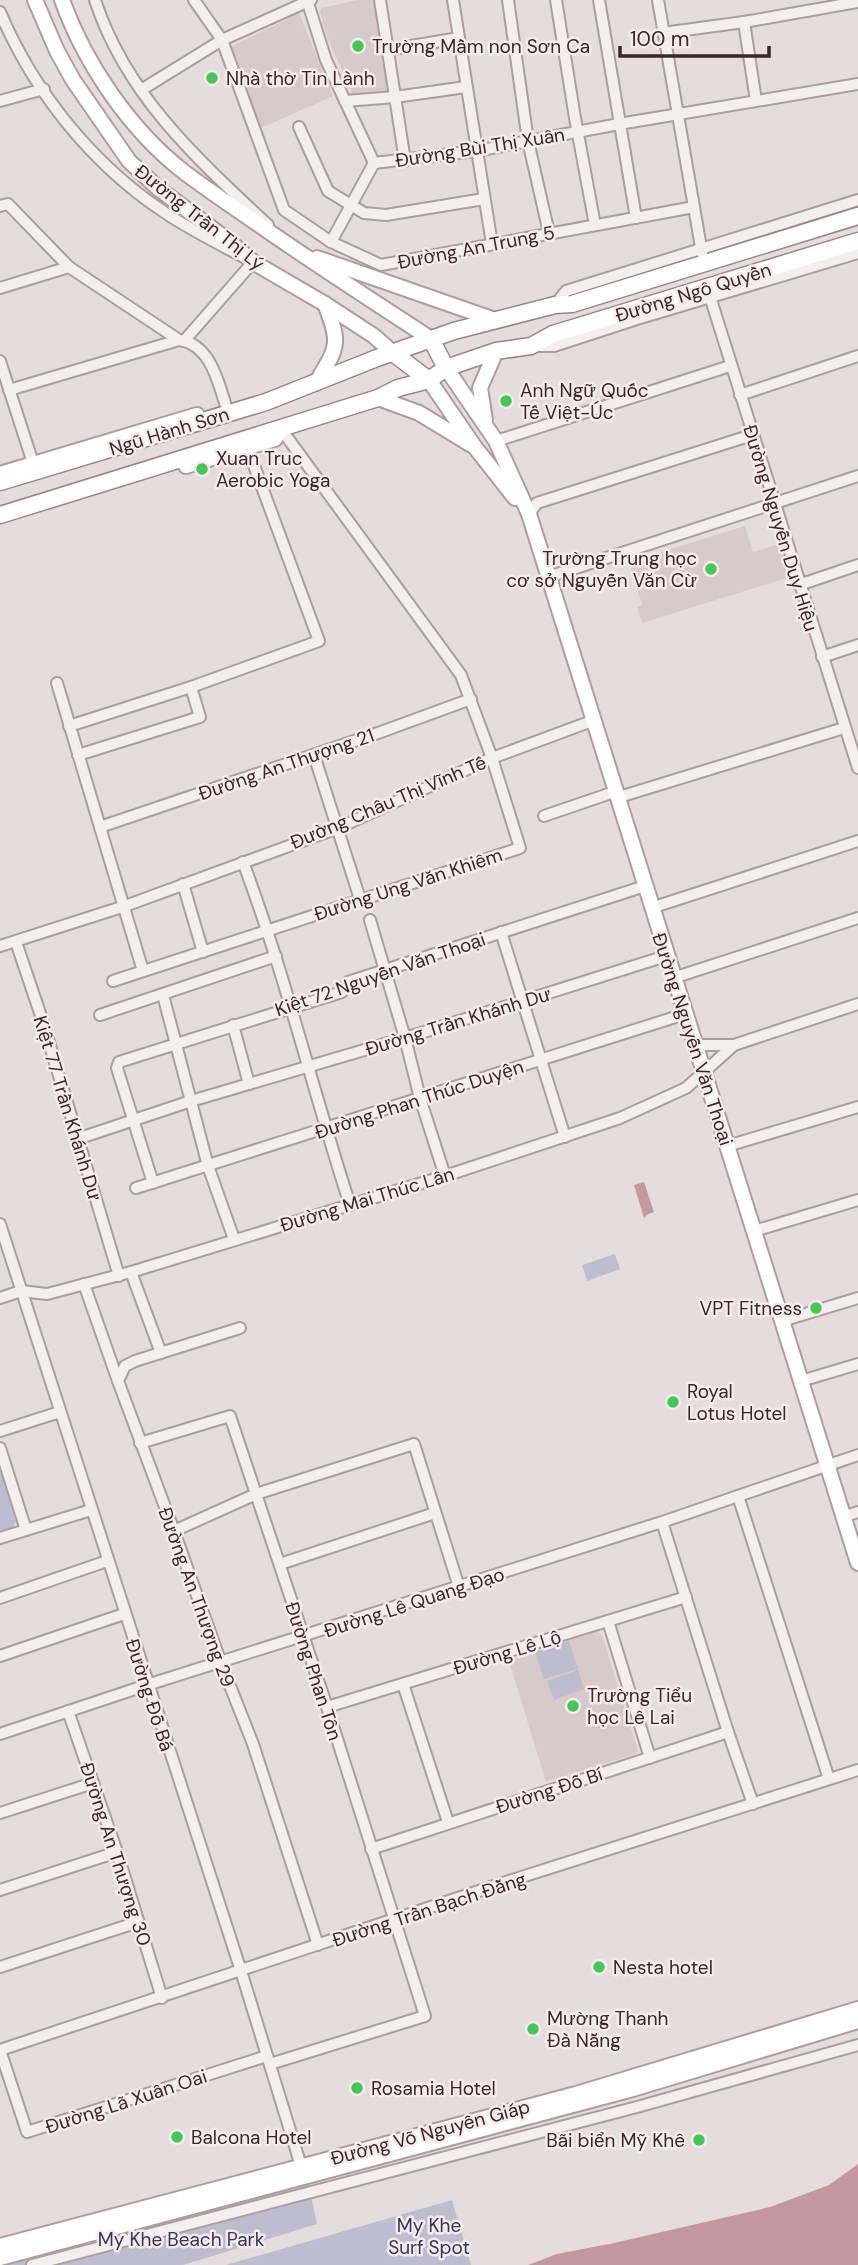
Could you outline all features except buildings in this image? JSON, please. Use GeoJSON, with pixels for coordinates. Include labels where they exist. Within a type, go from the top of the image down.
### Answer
{"type":"FeatureCollection","features":[{"type":"Feature","properties":{"kind":"highway","name":"Đường Ngô Quyền"},"geometry":{"type":"LineString","coordinates":[[250,407],[431,339],[555,305],[572,304],[702,256],[858,216]]}},
{"type":"Feature","properties":{"kind":"highway","name":"Đường Ngô Quyền"},"geometry":{"type":"LineString","coordinates":[[0,514],[246,444],[281,429],[378,398],[398,388],[429,380],[446,368],[496,351],[531,346],[553,334],[708,293],[858,241]]}},
{"type":"Feature","properties":{"kind":"highway"},"geometry":{"type":"LineString","coordinates":[[431,339],[446,368]]}},
{"type":"Feature","properties":{"kind":"highway"},"geometry":{"type":"LineString","coordinates":[[393,353],[429,380]]}},
{"type":"Feature","properties":{"kind":"highway","name":"Ngũ Hành Sơn"},"geometry":{"type":"LineString","coordinates":[[0,482],[250,407]]}},
{"type":"Feature","properties":{"kind":"main road","name":"Đường Trần Thị Lý"},"geometry":{"type":"LineString","coordinates":[[35,0],[73,80],[129,161],[159,189],[253,262],[326,303],[374,336],[393,353]]}},
{"type":"Feature","properties":{"kind":"main road","name":"Đường Trần Thị Lý"},"geometry":{"type":"LineString","coordinates":[[62,0],[86,52],[135,123],[182,171],[296,251],[431,339]]}},
{"type":"Feature","properties":{"kind":"main road"},"geometry":{"type":"LineString","coordinates":[[296,251],[495,320]]}},
{"type":"Feature","properties":{"kind":"main road"},"geometry":{"type":"LineString","coordinates":[[316,383],[334,352],[336,331],[326,303]]}},
{"type":"Feature","properties":{"kind":"main road"},"geometry":{"type":"LineString","coordinates":[[485,425],[480,388],[496,351]]}},
{"type":"Feature","properties":{"kind":"main road","name":"Đường Nguyễn Văn Thoại"},"geometry":{"type":"LineString","coordinates":[[446,368],[496,441],[529,514],[650,908],[858,1563]]}},
{"type":"Feature","properties":{"kind":"main road","name":"Đường Nguyễn Văn Thoại"},"geometry":{"type":"LineString","coordinates":[[429,380],[474,446],[529,514]]}},
{"type":"Feature","properties":{"kind":"main road"},"geometry":{"type":"LineString","coordinates":[[378,398],[419,413],[474,446]]}},
{"type":"Feature","properties":{"kind":"main road","name":"Ngũ Hành Sơn"},"geometry":{"type":"LineString","coordinates":[[0,474],[226,406],[250,407]]}},
{"type":"Feature","properties":{"kind":"main road","name":"Ngũ Hành Sơn"},"geometry":{"type":"LineString","coordinates":[[0,522],[246,444]]}},
{"type":"Feature","properties":{"kind":"main road","name":"Đường Võ Nguyên Giáp"},"geometry":{"type":"LineString","coordinates":[[0,2258],[611,2084],[858,2009]]}},
{"type":"Feature","properties":{"kind":"main road","name":"Đường Võ Nguyên Giáp"},"geometry":{"type":"LineString","coordinates":[[0,2246],[633,2089],[858,2021]]}},
{"type":"Feature","properties":{"kind":"street"},"geometry":{"type":"LineString","coordinates":[[95,0],[120,57],[155,112],[187,148],[296,251]]}},
{"type":"Feature","properties":{"kind":"street","name":"Đường An Trung 5"},"geometry":{"type":"LineString","coordinates":[[194,0],[222,40],[284,210],[331,242],[381,265],[694,207]]}},
{"type":"Feature","properties":{"kind":"street"},"geometry":{"type":"LineString","coordinates":[[141,90],[222,40],[308,0]]}},
{"type":"Feature","properties":{"kind":"street","name":"Đường Bùi Thị Xuân"},"geometry":{"type":"LineString","coordinates":[[308,0],[326,60],[374,163],[476,150],[858,84]]}},
{"type":"Feature","properties":{"kind":"street"},"geometry":{"type":"LineString","coordinates":[[380,0],[405,161]]}},
{"type":"Feature","properties":{"kind":"street"},"geometry":{"type":"LineString","coordinates":[[453,0],[492,244]]}},
{"type":"Feature","properties":{"kind":"street"},"geometry":{"type":"LineString","coordinates":[[508,0],[528,141],[549,233]]}},
{"type":"Feature","properties":{"kind":"street"},"geometry":{"type":"LineString","coordinates":[[556,0],[595,225]]}},
{"type":"Feature","properties":{"kind":"street"},"geometry":{"type":"LineString","coordinates":[[599,0],[636,218]]}},
{"type":"Feature","properties":{"kind":"street"},"geometry":{"type":"LineString","coordinates":[[658,0],[702,256]]}},
{"type":"Feature","properties":{"kind":"street"},"geometry":{"type":"LineString","coordinates":[[663,33],[858,2]]}},
{"type":"Feature","properties":{"kind":"street"},"geometry":{"type":"LineString","coordinates":[[0,12],[27,64],[72,130],[110,171],[165,213],[253,262],[181,340],[9,390]]}},
{"type":"Feature","properties":{"kind":"street"},"geometry":{"type":"LineString","coordinates":[[744,22],[756,101]]}},
{"type":"Feature","properties":{"kind":"street"},"geometry":{"type":"LineString","coordinates":[[387,50],[459,38]]}},
{"type":"Feature","properties":{"kind":"street"},"geometry":{"type":"LineString","coordinates":[[345,102],[466,87]]}},
{"type":"Feature","properties":{"kind":"street"},"geometry":{"type":"LineString","coordinates":[[0,101],[44,89]]}},
{"type":"Feature","properties":{"kind":"street"},"geometry":{"type":"LineString","coordinates":[[299,127],[328,191],[365,213],[381,216],[484,199]]}},
{"type":"Feature","properties":{"kind":"street"},"geometry":{"type":"LineString","coordinates":[[331,242],[374,163]]}},
{"type":"Feature","properties":{"kind":"street","name":"Đường Ngô Quyền"},"geometry":{"type":"LineString","coordinates":[[702,256],[858,200]]}},
{"type":"Feature","properties":{"kind":"street"},"geometry":{"type":"LineString","coordinates":[[0,206],[8,204],[69,267],[181,340],[195,345],[213,366],[226,406]]}},
{"type":"Feature","properties":{"kind":"street","name":"Đường Ngô Quyền"},"geometry":{"type":"LineString","coordinates":[[708,293],[858,253]]}},
{"type":"Feature","properties":{"kind":"street"},"geometry":{"type":"LineString","coordinates":[[0,288],[69,267]]}},
{"type":"Feature","properties":{"kind":"street","name":"Đường Nguyễn Duy Hiệu"},"geometry":{"type":"LineString","coordinates":[[708,293],[844,728],[857,761]]}},
{"type":"Feature","properties":{"kind":"street"},"geometry":{"type":"LineString","coordinates":[[740,395],[858,356]]}},
{"type":"Feature","properties":{"kind":"street"},"geometry":{"type":"LineString","coordinates":[[0,361],[33,463]]}},
{"type":"Feature","properties":{"kind":"street"},"geometry":{"type":"LineString","coordinates":[[496,441],[730,366]]}},
{"type":"Feature","properties":{"kind":"street"},"geometry":{"type":"LineString","coordinates":[[0,407],[13,404]]}},
{"type":"Feature","properties":{"kind":"street","name":"Đường Ung Văn Khiêm"},"geometry":{"type":"LineString","coordinates":[[113,981],[520,848],[492,758],[461,675],[281,429]]}},
{"type":"Feature","properties":{"kind":"street"},"geometry":{"type":"LineString","coordinates":[[529,514],[537,503],[752,435]]}},
{"type":"Feature","properties":{"kind":"street"},"geometry":{"type":"LineString","coordinates":[[69,726],[191,687],[319,641],[246,444]]}},
{"type":"Feature","properties":{"kind":"street"},"geometry":{"type":"LineString","coordinates":[[548,578],[858,476]]}},
{"type":"Feature","properties":{"kind":"street"},"geometry":{"type":"LineString","coordinates":[[799,585],[858,565]]}},
{"type":"Feature","properties":{"kind":"street"},"geometry":{"type":"LineString","coordinates":[[822,657],[858,645]]}},
{"type":"Feature","properties":{"kind":"street"},"geometry":{"type":"LineString","coordinates":[[57,683],[143,971]]}},
{"type":"Feature","properties":{"kind":"street"},"geometry":{"type":"LineString","coordinates":[[78,755],[200,717],[191,687]]}},
{"type":"Feature","properties":{"kind":"street","name":"Đường An Thượng 21"},"geometry":{"type":"LineString","coordinates":[[100,827],[471,699]]}},
{"type":"Feature","properties":{"kind":"street","name":"Đường Châu Thị Vĩnh Tế"},"geometry":{"type":"LineString","coordinates":[[0,946],[125,906],[338,828],[492,758],[592,721]]}},
{"type":"Feature","properties":{"kind":"street"},"geometry":{"type":"LineString","coordinates":[[544,816],[844,728]]}},
{"type":"Feature","properties":{"kind":"street"},"geometry":{"type":"LineString","coordinates":[[314,755],[360,899]]}},
{"type":"Feature","properties":{"kind":"street"},"geometry":{"type":"LineString","coordinates":[[650,908],[858,841]]}},
{"type":"Feature","properties":{"kind":"street"},"geometry":{"type":"LineString","coordinates":[[243,862],[268,930],[325,1129],[350,1205]]}},
{"type":"Feature","properties":{"kind":"street"},"geometry":{"type":"LineString","coordinates":[[183,884],[203,952]]}},
{"type":"Feature","properties":{"kind":"street","name":"Kiệt 72 Nguyễn Văn Thoại"},"geometry":{"type":"LineString","coordinates":[[133,1120],[117,1065],[119,1062],[342,992],[348,982],[386,968],[645,886]]}},
{"type":"Feature","properties":{"kind":"street"},"geometry":{"type":"LineString","coordinates":[[673,978],[858,918]]}},
{"type":"Feature","properties":{"kind":"street"},"geometry":{"type":"LineString","coordinates":[[370,920],[445,1176]]}},
{"type":"Feature","properties":{"kind":"street"},"geometry":{"type":"LineString","coordinates":[[501,932],[565,1137]]}},
{"type":"Feature","properties":{"kind":"street","name":"Kiệt 77 Trần Khánh Dư"},"geometry":{"type":"LineString","coordinates":[[16,942],[42,1019],[119,1276]]}},
{"type":"Feature","properties":{"kind":"street"},"geometry":{"type":"LineString","coordinates":[[100,1015],[276,956]]}},
{"type":"Feature","properties":{"kind":"street","name":"Đường Trần Khánh Dư"},"geometry":{"type":"LineString","coordinates":[[77,1139],[191,1101],[405,1038],[666,956]]}},
{"type":"Feature","properties":{"kind":"street"},"geometry":{"type":"LineString","coordinates":[[163,995],[208,1166],[234,1239]]}},
{"type":"Feature","properties":{"kind":"street"},"geometry":{"type":"LineString","coordinates":[[695,1045],[734,1045],[858,1004]]}},
{"type":"Feature","properties":{"kind":"street","name":"Đường Phan Thúc Duyện"},"geometry":{"type":"LineString","coordinates":[[136,1188],[685,1014]]}},
{"type":"Feature","properties":{"kind":"street"},"geometry":{"type":"LineString","coordinates":[[233,1026],[249,1084]]}},
{"type":"Feature","properties":{"kind":"street","name":"Đường Mai Thúc Lân"},"geometry":{"type":"LineString","coordinates":[[0,1298],[21,1291],[47,1294],[119,1276],[565,1137],[620,1118],[685,1088],[734,1045]]}},
{"type":"Feature","properties":{"kind":"street"},"geometry":{"type":"LineString","coordinates":[[727,1146],[858,1107]]}},
{"type":"Feature","properties":{"kind":"street"},"geometry":{"type":"LineString","coordinates":[[133,1120],[153,1184]]}},
{"type":"Feature","properties":{"kind":"street"},"geometry":{"type":"LineString","coordinates":[[754,1231],[858,1200]]}},
{"type":"Feature","properties":{"kind":"street","name":"Đường Đỗ Bá"},"geometry":{"type":"LineString","coordinates":[[0,1224],[241,1971],[302,2171]]}},
{"type":"Feature","properties":{"kind":"street"},"geometry":{"type":"LineString","coordinates":[[131,1272],[161,1353]]}},
{"type":"Feature","properties":{"kind":"street","name":"Đường An Thượng 29"},"geometry":{"type":"LineString","coordinates":[[84,1284],[140,1443],[253,1744],[318,1945]]}},
{"type":"Feature","properties":{"kind":"street"},"geometry":{"type":"LineString","coordinates":[[782,1321],[858,1298]]}},
{"type":"Feature","properties":{"kind":"street"},"geometry":{"type":"LineString","coordinates":[[118,1381],[125,1366],[240,1328]]}},
{"type":"Feature","properties":{"kind":"street"},"geometry":{"type":"LineString","coordinates":[[801,1381],[858,1364]]}},
{"type":"Feature","properties":{"kind":"street"},"geometry":{"type":"LineString","coordinates":[[0,1432],[60,1412]]}},
{"type":"Feature","properties":{"kind":"street","name":"Đường Phan Tôn"},"geometry":{"type":"LineString","coordinates":[[140,1443],[230,1416],[327,1707],[425,2016]]}},
{"type":"Feature","properties":{"kind":"street"},"geometry":{"type":"LineString","coordinates":[[174,1531],[256,1494],[414,1444],[459,1587]]}},
{"type":"Feature","properties":{"kind":"street"},"geometry":{"type":"LineString","coordinates":[[0,1448],[26,1530]]}},
{"type":"Feature","properties":{"kind":"street","name":"Đường Lê Quang Đạo"},"geometry":{"type":"LineString","coordinates":[[0,1734],[662,1522],[858,1455]]}},
{"type":"Feature","properties":{"kind":"street"},"geometry":{"type":"LineString","coordinates":[[738,1496],[829,1779]]}},
{"type":"Feature","properties":{"kind":"street"},"geometry":{"type":"LineString","coordinates":[[0,1538],[91,1510]]}},
{"type":"Feature","properties":{"kind":"street"},"geometry":{"type":"LineString","coordinates":[[842,1517],[858,1511]]}},
{"type":"Feature","properties":{"kind":"street"},"geometry":{"type":"LineString","coordinates":[[280,1564],[435,1513]]}},
{"type":"Feature","properties":{"kind":"street"},"geometry":{"type":"LineString","coordinates":[[662,1522],[753,1804]]}},
{"type":"Feature","properties":{"kind":"street"},"geometry":{"type":"LineString","coordinates":[[0,1598],[107,1561]]}},
{"type":"Feature","properties":{"kind":"street","name":"Đường Lê Lộ"},"geometry":{"type":"LineString","coordinates":[[327,1707],[686,1597]]}},
{"type":"Feature","properties":{"kind":"street"},"geometry":{"type":"LineString","coordinates":[[0,1656],[124,1614]]}},
{"type":"Feature","properties":{"kind":"street"},"geometry":{"type":"LineString","coordinates":[[608,1621],[650,1758]]}},
{"type":"Feature","properties":{"kind":"street"},"geometry":{"type":"LineString","coordinates":[[403,1685],[448,1822]]}},
{"type":"Feature","properties":{"kind":"street","name":"Đường An Thượng 30"},"geometry":{"type":"LineString","coordinates":[[68,1711],[117,1852],[162,1998]]}},
{"type":"Feature","properties":{"kind":"street","name":"Đường Đỗ Bí"},"geometry":{"type":"LineString","coordinates":[[371,1849],[728,1732]]}},
{"type":"Feature","properties":{"kind":"street","name":"Đường Trần Bạch Đằng"},"geometry":{"type":"LineString","coordinates":[[0,2050],[858,1770]]}},
{"type":"Feature","properties":{"kind":"street"},"geometry":{"type":"LineString","coordinates":[[0,1813],[93,1783]]}},
{"type":"Feature","properties":{"kind":"street"},"geometry":{"type":"LineString","coordinates":[[0,1890],[117,1852]]}},
{"type":"Feature","properties":{"kind":"street"},"geometry":{"type":"LineString","coordinates":[[0,1967],[138,1922]]}},
{"type":"Feature","properties":{"kind":"street","name":"Đường Lã Xuân Oai"},"geometry":{"type":"LineString","coordinates":[[0,2050],[27,2132],[425,2016]]}},
{"type":"Feature","properties":{"kind":"street"},"geometry":{"type":"LineString","coordinates":[[32,2265],[637,2107],[858,2045]]}},
{"type":"Feature","properties":{"kind":"shaded area","name":"Trường Mầm non Sơn Ca"},"geometry":{"type":"Polygon","coordinates":[[[358,0],[376,0],[393,93],[354,99],[325,31],[321,8],[358,0]]]}},
{"type":"Feature","properties":{"kind":"shaded area"},"geometry":{"type":"Polygon","coordinates":[[[299,13],[333,96],[261,128],[231,47],[299,13]]]}},
{"type":"Feature","properties":{"kind":"shaded area","name":"Trường Trung học cơ sở Nguyễn Văn Cừ"},"geometry":{"type":"Polygon","coordinates":[[[745,526],[753,552],[783,543],[793,576],[642,623],[637,607],[642,605],[629,562],[745,526]]]}},
{"type":"Feature","properties":{"kind":"shaded area"},"geometry":{"type":"Polygon","coordinates":[[[644,1182],[654,1212],[644,1218],[634,1185],[644,1182]]]}},
{"type":"Feature","properties":{"kind":"shaded area","name":"Trường Tiểu học Lê Lai"},"geometry":{"type":"Polygon","coordinates":[[[596,1631],[602,1635],[638,1751],[546,1782],[509,1661],[596,1631]]]}},
{"type":"Feature","properties":{"kind":"shaded area"},"geometry":{"type":"Polygon","coordinates":[[[858,2164],[858,2265],[528,2265],[557,2254],[770,2207],[829,2185],[858,2164]]]}},
{"type":"Feature","properties":{"kind":"green space"},"geometry":{"type":"Polygon","coordinates":[[[615,1254],[620,1269],[587,1281],[582,1265],[615,1254]]]}},
{"type":"Feature","properties":{"kind":"green space"},"geometry":{"type":"Polygon","coordinates":[[[0,1464],[16,1521],[11,1531],[0,1534],[0,1464]]]}},
{"type":"Feature","properties":{"kind":"green space"},"geometry":{"type":"Polygon","coordinates":[[[569,1641],[578,1669],[544,1679],[535,1652],[569,1641]]]}},
{"type":"Feature","properties":{"kind":"green space"},"geometry":{"type":"Polygon","coordinates":[[[578,1670],[584,1689],[554,1700],[547,1681],[578,1670]]]}},
{"type":"Feature","properties":{"kind":"green space","name":"My Khe Beach Park"},"geometry":{"type":"Polygon","coordinates":[[[307,2177],[317,2224],[183,2265],[0,2265],[0,2261],[307,2177]]]}},
{"type":"Feature","properties":{"kind":"green space","name":"My Khe Surf Spot"},"geometry":{"type":"Polygon","coordinates":[[[452,2200],[471,2265],[226,2265],[452,2200]]]}},
{"type":"Feature","properties":{"kind":"place","name":"Trường Mầm non Sơn Ca"},"geometry":{"type":"Point","coordinates":[358,46]}},
{"type":"Feature","properties":{"kind":"place","name":"Nhà thờ Tin Lành"},"geometry":{"type":"Point","coordinates":[212,78]}},
{"type":"Feature","properties":{"kind":"place","name":"Anh Ngữ Quốc Tế Việt-Úc"},"geometry":{"type":"Point","coordinates":[506,401]}},
{"type":"Feature","properties":{"kind":"place","name":"Xuan Truc Aerobic Yoga"},"geometry":{"type":"Point","coordinates":[202,469]}},
{"type":"Feature","properties":{"kind":"place","name":"Trường Trung học cơ sở Nguyễn Văn Cừ"},"geometry":{"type":"Point","coordinates":[711,569]}},
{"type":"Feature","properties":{"kind":"place","name":"VPT Fitness"},"geometry":{"type":"Point","coordinates":[816,1308]}},
{"type":"Feature","properties":{"kind":"place","name":"Royal Lotus Hotel"},"geometry":{"type":"Point","coordinates":[673,1402]}},
{"type":"Feature","properties":{"kind":"place","name":"Trường Tiểu học Lê Lai"},"geometry":{"type":"Point","coordinates":[573,1706]}},
{"type":"Feature","properties":{"kind":"place","name":"Nesta hotel"},"geometry":{"type":"Point","coordinates":[599,1967]}},
{"type":"Feature","properties":{"kind":"place","name":"Mường Thanh Đà Nẵng"},"geometry":{"type":"Point","coordinates":[533,2029]}},
{"type":"Feature","properties":{"kind":"place","name":"Rosamia Hotel"},"geometry":{"type":"Point","coordinates":[357,2088]}},
{"type":"Feature","properties":{"kind":"place","name":"Balcona Hotel"},"geometry":{"type":"Point","coordinates":[177,2137]}},
{"type":"Feature","properties":{"kind":"place","name":"Bãi biển Mỹ Khê"},"geometry":{"type":"Point","coordinates":[699,2140]}}]}
